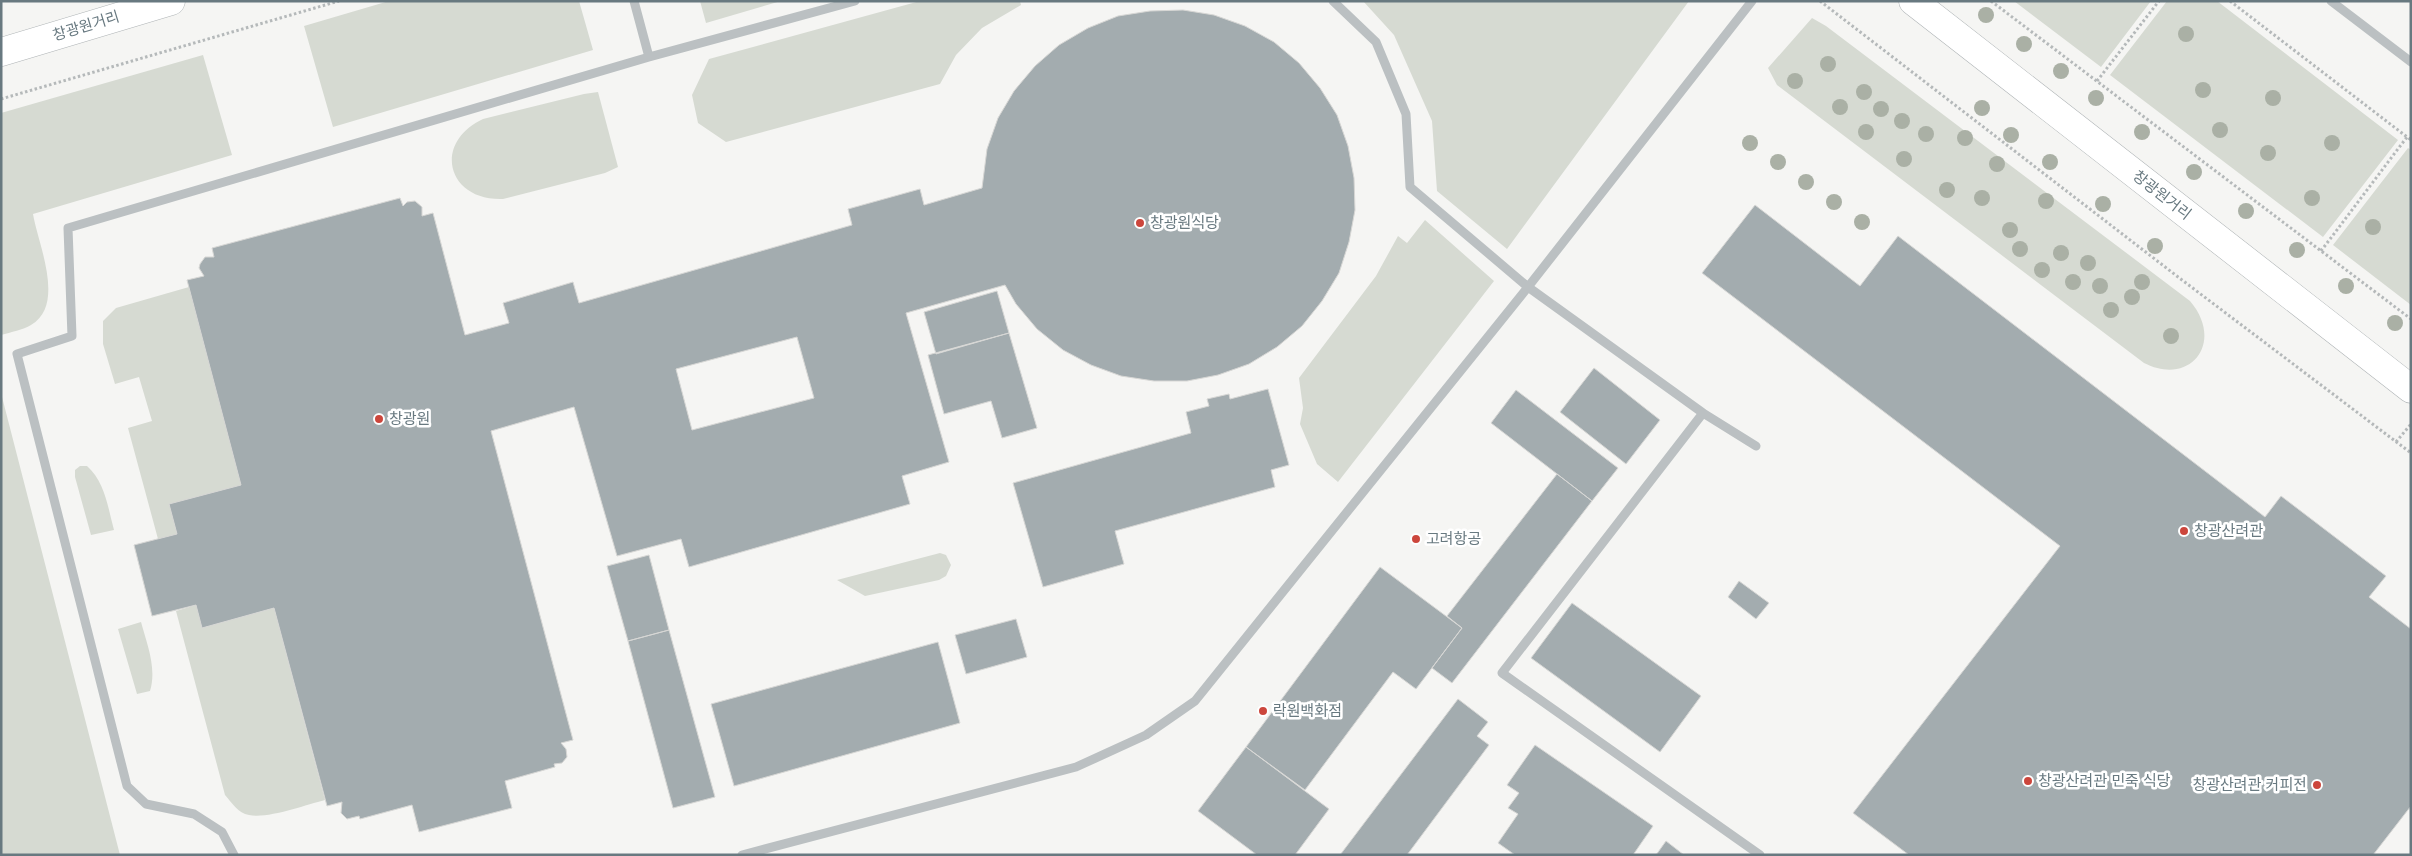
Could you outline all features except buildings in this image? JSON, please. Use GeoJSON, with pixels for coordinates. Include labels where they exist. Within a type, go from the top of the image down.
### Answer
{"type":"FeatureCollection","features":[{"type":"Feature","properties":{"kind":"main road","name":"창광원거리"},"geometry":{"type":"LineString","coordinates":[[1,52],[171,1]]}},
{"type":"Feature","properties":{"kind":"main road","name":"창광원거리"},"geometry":{"type":"LineString","coordinates":[[1913,1],[2411,389]]}},
{"type":"Feature","properties":{"kind":"street"},"geometry":{"type":"LineString","coordinates":[[634,1],[648,57]]}},
{"type":"Feature","properties":{"kind":"street"},"geometry":{"type":"LineString","coordinates":[[234,855],[222,832],[194,814],[146,804],[127,786],[17,354],[72,336],[68,228],[648,57],[855,1]]}},
{"type":"Feature","properties":{"kind":"street"},"geometry":{"type":"LineString","coordinates":[[1333,1],[1376,42],[1406,114],[1410,186],[1528,287],[1703,413],[1756,446]]}},
{"type":"Feature","properties":{"kind":"street"},"geometry":{"type":"LineString","coordinates":[[742,855],[1076,767],[1146,735],[1195,701],[1528,287],[1752,1]]}},
{"type":"Feature","properties":{"kind":"street"},"geometry":{"type":"LineString","coordinates":[[2331,1],[2411,62]]}},
{"type":"Feature","properties":{"kind":"street"},"geometry":{"type":"LineString","coordinates":[[1703,413],[1502,673],[1760,855]]}},
{"type":"Feature","properties":{"kind":"path"},"geometry":{"type":"LineString","coordinates":[[1,99],[339,1]]}},
{"type":"Feature","properties":{"kind":"path"},"geometry":{"type":"LineString","coordinates":[[1820,1],[2166,268],[2411,453]]}},
{"type":"Feature","properties":{"kind":"path"},"geometry":{"type":"LineString","coordinates":[[1991,1],[2411,319]]}},
{"type":"Feature","properties":{"kind":"path"},"geometry":{"type":"LineString","coordinates":[[2097,81],[2159,1]]}},
{"type":"Feature","properties":{"kind":"path"},"geometry":{"type":"LineString","coordinates":[[2230,1],[2409,138],[2321,251]]}},
{"type":"Feature","properties":{"kind":"path"},"geometry":{"type":"LineString","coordinates":[[2396,442],[2411,424]]}},
{"type":"Feature","properties":{"kind":"shaded area"},"geometry":{"type":"Polygon","coordinates":[[[389,1],[579,1],[593,50],[333,127],[304,26],[389,1]]]}},
{"type":"Feature","properties":{"kind":"shaded area"},"geometry":{"type":"Polygon","coordinates":[[[700,1],[781,1],[706,23],[700,1]]]}},
{"type":"Feature","properties":{"kind":"shaded area"},"geometry":{"type":"Polygon","coordinates":[[[920,1],[1020,1],[1021,5],[982,28],[956,55],[940,84],[726,142],[698,123],[692,95],[709,59],[920,1]]]}},
{"type":"Feature","properties":{"kind":"shaded area"},"geometry":{"type":"Polygon","coordinates":[[[1363,1],[1689,1],[1507,249],[1437,191],[1432,121],[1394,35],[1363,1]]]}},
{"type":"Feature","properties":{"kind":"shaded area"},"geometry":{"type":"Polygon","coordinates":[[[2014,1],[2151,1],[2101,67],[2014,1]]]}},
{"type":"Feature","properties":{"kind":"shaded area"},"geometry":{"type":"Polygon","coordinates":[[[2167,1],[2217,1],[2398,140],[2323,237],[2110,75],[2167,1]]]}},
{"type":"Feature","properties":{"kind":"shaded area"},"geometry":{"type":"Polygon","coordinates":[[[1812,18],[1826,26],[2190,301],[2200,316],[2204,331],[2203,345],[2198,356],[2188,365],[2176,369],[2161,369],[2144,363],[1777,85],[1768,68],[1812,18]]]}},
{"type":"Feature","properties":{"kind":"shaded area"},"geometry":{"type":"Polygon","coordinates":[[[203,55],[232,155],[33,214],[47,273],[47,303],[41,316],[31,325],[21,330],[1,335],[1,113],[203,55]]]}},
{"type":"Feature","properties":{"kind":"shaded area"},"geometry":{"type":"Polygon","coordinates":[[[598,92],[618,167],[605,173],[503,199],[484,197],[469,191],[459,181],[453,169],[452,155],[457,142],[467,129],[483,119],[598,92]]]}},
{"type":"Feature","properties":{"kind":"shaded area"},"geometry":{"type":"Polygon","coordinates":[[[2408,148],[2411,150],[2411,305],[2333,245],[2408,148]]]}},
{"type":"Feature","properties":{"kind":"shaded area"},"geometry":{"type":"Polygon","coordinates":[[[1425,220],[1494,281],[1338,482],[1317,464],[1300,424],[1303,408],[1299,378],[1376,276],[1398,236],[1407,243],[1425,220]]]}},
{"type":"Feature","properties":{"kind":"shaded area"},"geometry":{"type":"Polygon","coordinates":[[[189,287],[241,485],[169,504],[177,534],[158,539],[128,428],[152,421],[139,377],[115,384],[103,344],[103,321],[116,308],[189,287]]]}},
{"type":"Feature","properties":{"kind":"shaded area"},"geometry":{"type":"Polygon","coordinates":[[[1,393],[120,855],[1,855],[1,393]]]}},
{"type":"Feature","properties":{"kind":"shaded area"},"geometry":{"type":"Polygon","coordinates":[[[80,466],[87,466],[102,487],[114,530],[91,535],[75,477],[75,470],[80,466]]]}},
{"type":"Feature","properties":{"kind":"shaded area"},"geometry":{"type":"Polygon","coordinates":[[[940,553],[946,555],[951,565],[946,576],[939,580],[865,596],[837,580],[940,553]]]}},
{"type":"Feature","properties":{"kind":"shaded area"},"geometry":{"type":"Polygon","coordinates":[[[196,605],[202,628],[274,608],[325,800],[287,811],[257,816],[242,812],[225,795],[176,611],[196,605]]]}},
{"type":"Feature","properties":{"kind":"shaded area"},"geometry":{"type":"Polygon","coordinates":[[[141,622],[152,665],[152,682],[150,691],[137,694],[118,629],[141,622]]]}},
{"type":"Feature","properties":{"kind":"place","name":"창광원식당"},"geometry":{"type":"Point","coordinates":[1140,223]}},
{"type":"Feature","properties":{"kind":"place","name":"창광원"},"geometry":{"type":"Point","coordinates":[379,419]}},
{"type":"Feature","properties":{"kind":"place","name":"창광산려관"},"geometry":{"type":"Point","coordinates":[2184,531]}},
{"type":"Feature","properties":{"kind":"place","name":"고려항공"},"geometry":{"type":"Point","coordinates":[1416,539]}},
{"type":"Feature","properties":{"kind":"place","name":"락원백화점"},"geometry":{"type":"Point","coordinates":[1263,711]}},
{"type":"Feature","properties":{"kind":"place","name":"창광산려관 민죽 식당"},"geometry":{"type":"Point","coordinates":[2028,781]}},
{"type":"Feature","properties":{"kind":"place","name":"창광산려관 커피전"},"geometry":{"type":"Point","coordinates":[2317,785]}}]}
